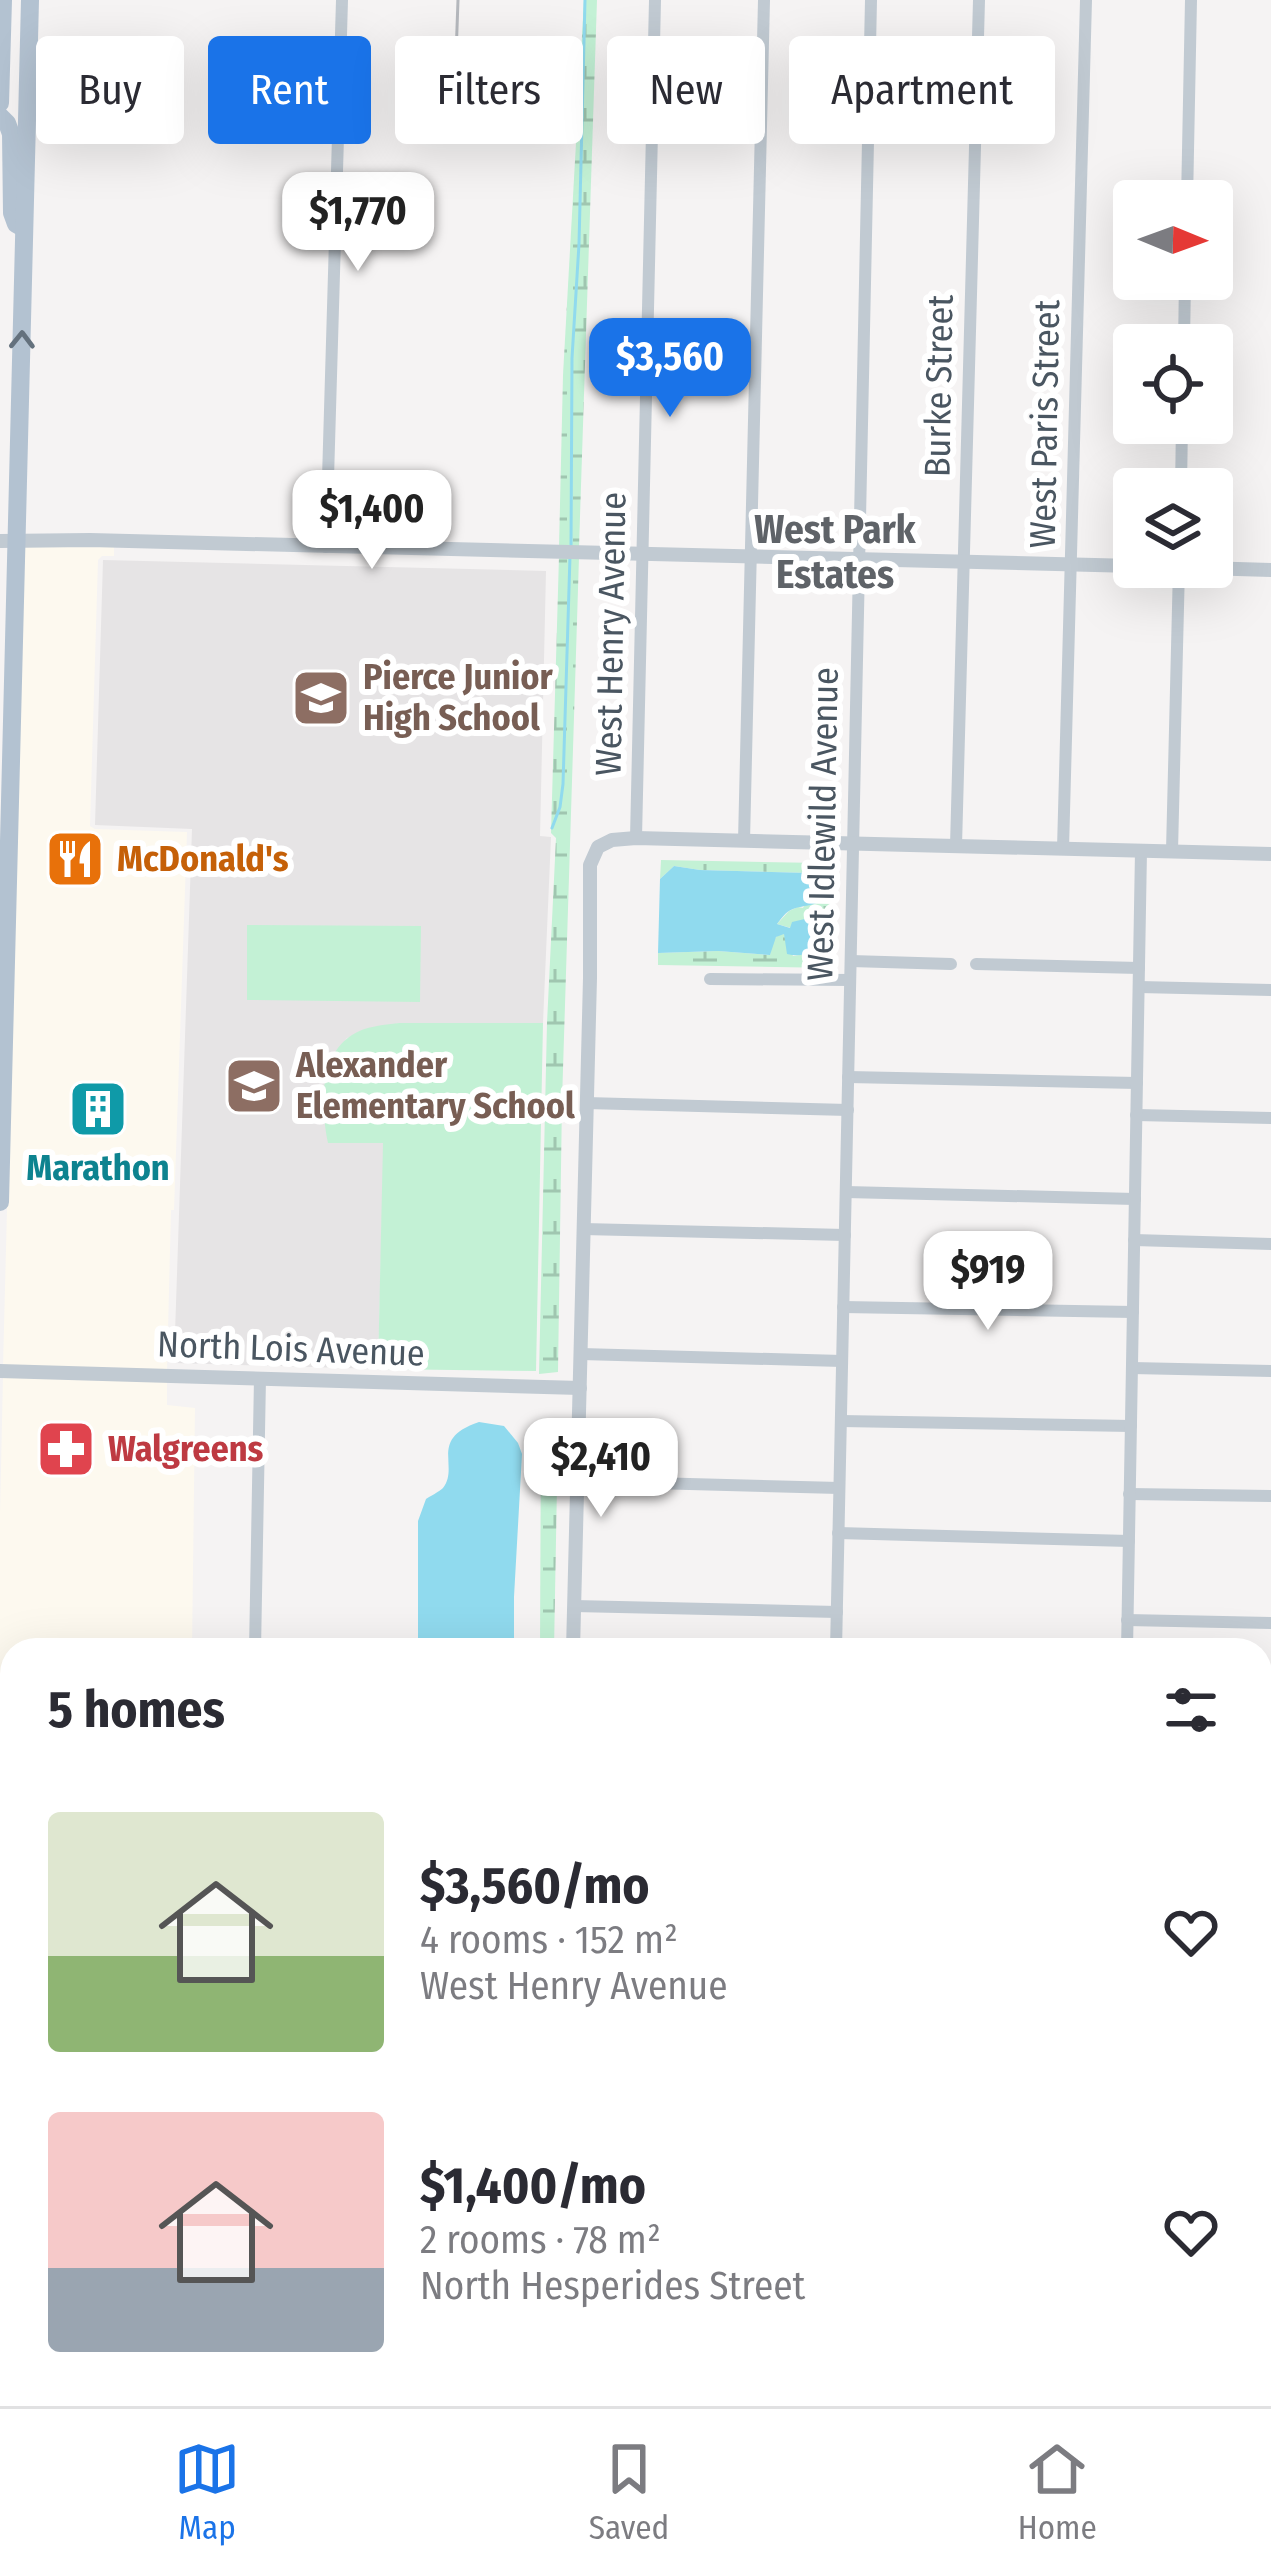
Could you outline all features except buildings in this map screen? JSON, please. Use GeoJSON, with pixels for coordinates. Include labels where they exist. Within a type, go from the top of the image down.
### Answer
{"type":"FeatureCollection","features":[{"type":"Feature","properties":{"kind":"main road"},"geometry":{"type":"LineString","coordinates":[[0,103],[3,0]]}},
{"type":"Feature","properties":{"kind":"main road"},"geometry":{"type":"LineString","coordinates":[[0,1196],[8,541],[30,0]]}},
{"type":"Feature","properties":{"kind":"main road"},"geometry":{"type":"LineString","coordinates":[[0,116],[10,134],[12,213],[24,229]]}},
{"type":"Feature","properties":{"kind":"street"},"geometry":{"type":"LineString","coordinates":[[326,547],[342,0]]}},
{"type":"Feature","properties":{"kind":"street","name":"West Henry Avenue"},"geometry":{"type":"LineString","coordinates":[[636,838],[655,0]]}},
{"type":"Feature","properties":{"kind":"street"},"geometry":{"type":"LineString","coordinates":[[744,841],[764,0]]}},
{"type":"Feature","properties":{"kind":"street","name":"West Idlewild Avenue"},"geometry":{"type":"LineString","coordinates":[[836,1638],[872,0]]}},
{"type":"Feature","properties":{"kind":"street","name":"Burke Street"},"geometry":{"type":"LineString","coordinates":[[956,846],[979,0]]}},
{"type":"Feature","properties":{"kind":"street","name":"West Paris Street"},"geometry":{"type":"LineString","coordinates":[[1063,849],[1086,0]]}},
{"type":"Feature","properties":{"kind":"street"},"geometry":{"type":"LineString","coordinates":[[1187,180],[1191,0]]}},
{"type":"Feature","properties":{"kind":"street"},"geometry":{"type":"LineString","coordinates":[[8,541],[1113,566]]}},
{"type":"Feature","properties":{"kind":"street"},"geometry":{"type":"LineString","coordinates":[[1233,569],[1271,570]]}},
{"type":"Feature","properties":{"kind":"street"},"geometry":{"type":"LineString","coordinates":[[1172,851],[1178,588]]}},
{"type":"Feature","properties":{"kind":"street"},"geometry":{"type":"LineString","coordinates":[[573,1638],[590,865],[598,847],[636,838],[1271,854]]}},
{"type":"Feature","properties":{"kind":"street"},"geometry":{"type":"LineString","coordinates":[[1127,1638],[1141,850]]}},
{"type":"Feature","properties":{"kind":"street"},"geometry":{"type":"LineString","coordinates":[[851,961],[951,964]]}},
{"type":"Feature","properties":{"kind":"street"},"geometry":{"type":"LineString","coordinates":[[976,964],[1139,968]]}},
{"type":"Feature","properties":{"kind":"street"},"geometry":{"type":"LineString","coordinates":[[710,980],[850,980]]}},
{"type":"Feature","properties":{"kind":"street"},"geometry":{"type":"LineString","coordinates":[[1139,987],[1271,990]]}},
{"type":"Feature","properties":{"kind":"street"},"geometry":{"type":"LineString","coordinates":[[848,1077],[1137,1083]]}},
{"type":"Feature","properties":{"kind":"street"},"geometry":{"type":"LineString","coordinates":[[586,1103],[848,1110]]}},
{"type":"Feature","properties":{"kind":"street"},"geometry":{"type":"LineString","coordinates":[[1136,1114],[1271,1118]]}},
{"type":"Feature","properties":{"kind":"street"},"geometry":{"type":"LineString","coordinates":[[846,1192],[1135,1199]]}},
{"type":"Feature","properties":{"kind":"street"},"geometry":{"type":"LineString","coordinates":[[583,1229],[845,1235]]}},
{"type":"Feature","properties":{"kind":"street"},"geometry":{"type":"LineString","coordinates":[[1134,1240],[1271,1244]]}},
{"type":"Feature","properties":{"kind":"street"},"geometry":{"type":"LineString","coordinates":[[843,1306],[1133,1312]]}},
{"type":"Feature","properties":{"kind":"street"},"geometry":{"type":"LineString","coordinates":[[581,1354],[842,1360]]}},
{"type":"Feature","properties":{"kind":"street"},"geometry":{"type":"LineString","coordinates":[[1132,1369],[1271,1372]]}},
{"type":"Feature","properties":{"kind":"street","name":"North Lois Avenue"},"geometry":{"type":"LineString","coordinates":[[0,1371],[580,1388]]}},
{"type":"Feature","properties":{"kind":"street"},"geometry":{"type":"LineString","coordinates":[[255,1638],[260,1378]]}},
{"type":"Feature","properties":{"kind":"street"},"geometry":{"type":"LineString","coordinates":[[841,1421],[1131,1426]]}},
{"type":"Feature","properties":{"kind":"street"},"geometry":{"type":"LineString","coordinates":[[577,1481],[839,1488]]}},
{"type":"Feature","properties":{"kind":"street"},"geometry":{"type":"LineString","coordinates":[[1130,1494],[1271,1496]]}},
{"type":"Feature","properties":{"kind":"street"},"geometry":{"type":"LineString","coordinates":[[838,1533],[1129,1540]]}},
{"type":"Feature","properties":{"kind":"street"},"geometry":{"type":"LineString","coordinates":[[574,1606],[837,1612]]}},
{"type":"Feature","properties":{"kind":"street"},"geometry":{"type":"LineString","coordinates":[[1127,1620],[1271,1623]]}},
{"type":"Feature","properties":{"kind":"shaded area"},"geometry":{"type":"Polygon","coordinates":[[[24,545],[114,545],[114,556],[98,560],[90,826],[187,832],[167,1371],[3,1366],[24,545]]]}},
{"type":"Feature","properties":{"kind":"shaded area"},"geometry":{"type":"Polygon","coordinates":[[[103,560],[546,571],[540,836],[551,837],[543,1023],[399,1023],[347,1038],[331,1058],[323,1120],[384,1142],[378,1369],[174,1363],[192,829],[95,825],[103,560]]]}},
{"type":"Feature","properties":{"kind":"shaded area"},"geometry":{"type":"Polygon","coordinates":[[[3,1376],[167,1380],[167,1405],[195,1408],[192,1638],[0,1638],[3,1376]]]}},
{"type":"Feature","properties":{"kind":"green space"},"geometry":{"type":"Polygon","coordinates":[[[584,0],[597,0],[579,547],[559,547],[576,144],[583,144],[584,0]]]}},
{"type":"Feature","properties":{"kind":"green space"},"geometry":{"type":"Polygon","coordinates":[[[559,556],[579,557],[558,1372],[539,1374],[556,838],[551,833],[559,556]]]}},
{"type":"Feature","properties":{"kind":"green space"},"geometry":{"type":"Polygon","coordinates":[[[661,860],[821,863],[833,871],[833,968],[658,965],[658,953],[770,955],[777,936],[784,934],[793,956],[811,952],[824,940],[820,925],[791,928],[777,924],[789,911],[803,908],[819,876],[674,866],[660,879],[661,860]]]}},
{"type":"Feature","properties":{"kind":"green space"},"geometry":{"type":"Polygon","coordinates":[[[247,925],[421,926],[420,1002],[247,1000],[247,925]]]}},
{"type":"Feature","properties":{"kind":"green space"},"geometry":{"type":"Polygon","coordinates":[[[399,1023],[543,1023],[536,1371],[378,1369],[383,1143],[328,1143],[324,1099],[328,1069],[341,1044],[363,1030],[399,1023]]]}},
{"type":"Feature","properties":{"kind":"green space"},"geometry":{"type":"Polygon","coordinates":[[[555,1419],[558,1430],[554,1638],[540,1638],[541,1424],[555,1419]]]}},
{"type":"Feature","properties":{"kind":"water"},"geometry":{"type":"Polygon","coordinates":[[[674,866],[819,876],[820,900],[790,910],[777,924],[790,928],[792,922],[809,918],[820,925],[824,940],[813,951],[798,955],[787,954],[784,934],[776,937],[770,955],[658,953],[660,879],[674,866]]]}},
{"type":"Feature","properties":{"kind":"water"},"geometry":{"type":"Polygon","coordinates":[[[479,1422],[504,1426],[522,1454],[514,1638],[418,1638],[418,1521],[426,1499],[447,1480],[450,1445],[464,1429],[479,1422]]]}},
{"type":"Feature","properties":{"kind":"waterway"},"geometry":{"type":"LineString","coordinates":[[571,546],[572,358],[585,0]]}},
{"type":"Feature","properties":{"kind":"waterway"},"geometry":{"type":"LineString","coordinates":[[552,828],[563,784],[570,556]]}},
{"type":"Feature","properties":{"kind":"railway"},"geometry":{"type":"LineString","coordinates":[[457,36],[458,0]]}},
{"type":"Feature","properties":{"kind":"place","name":"Pierce Junior High School"},"geometry":{"type":"Point","coordinates":[321,698]}},
{"type":"Feature","properties":{"kind":"place","name":"McDonald's"},"geometry":{"type":"Point","coordinates":[75,859]}},
{"type":"Feature","properties":{"kind":"place","name":"Alexander Elementary School"},"geometry":{"type":"Point","coordinates":[254,1086]}},
{"type":"Feature","properties":{"kind":"place","name":"Marathon"},"geometry":{"type":"Point","coordinates":[98,1109]}},
{"type":"Feature","properties":{"kind":"place","name":"Walgreens"},"geometry":{"type":"Point","coordinates":[66,1449]}},
{"type":"Feature","properties":{"kind":"district","name":"West Park Estates"},"geometry":{"type":"Point","coordinates":[835,552]}}]}
